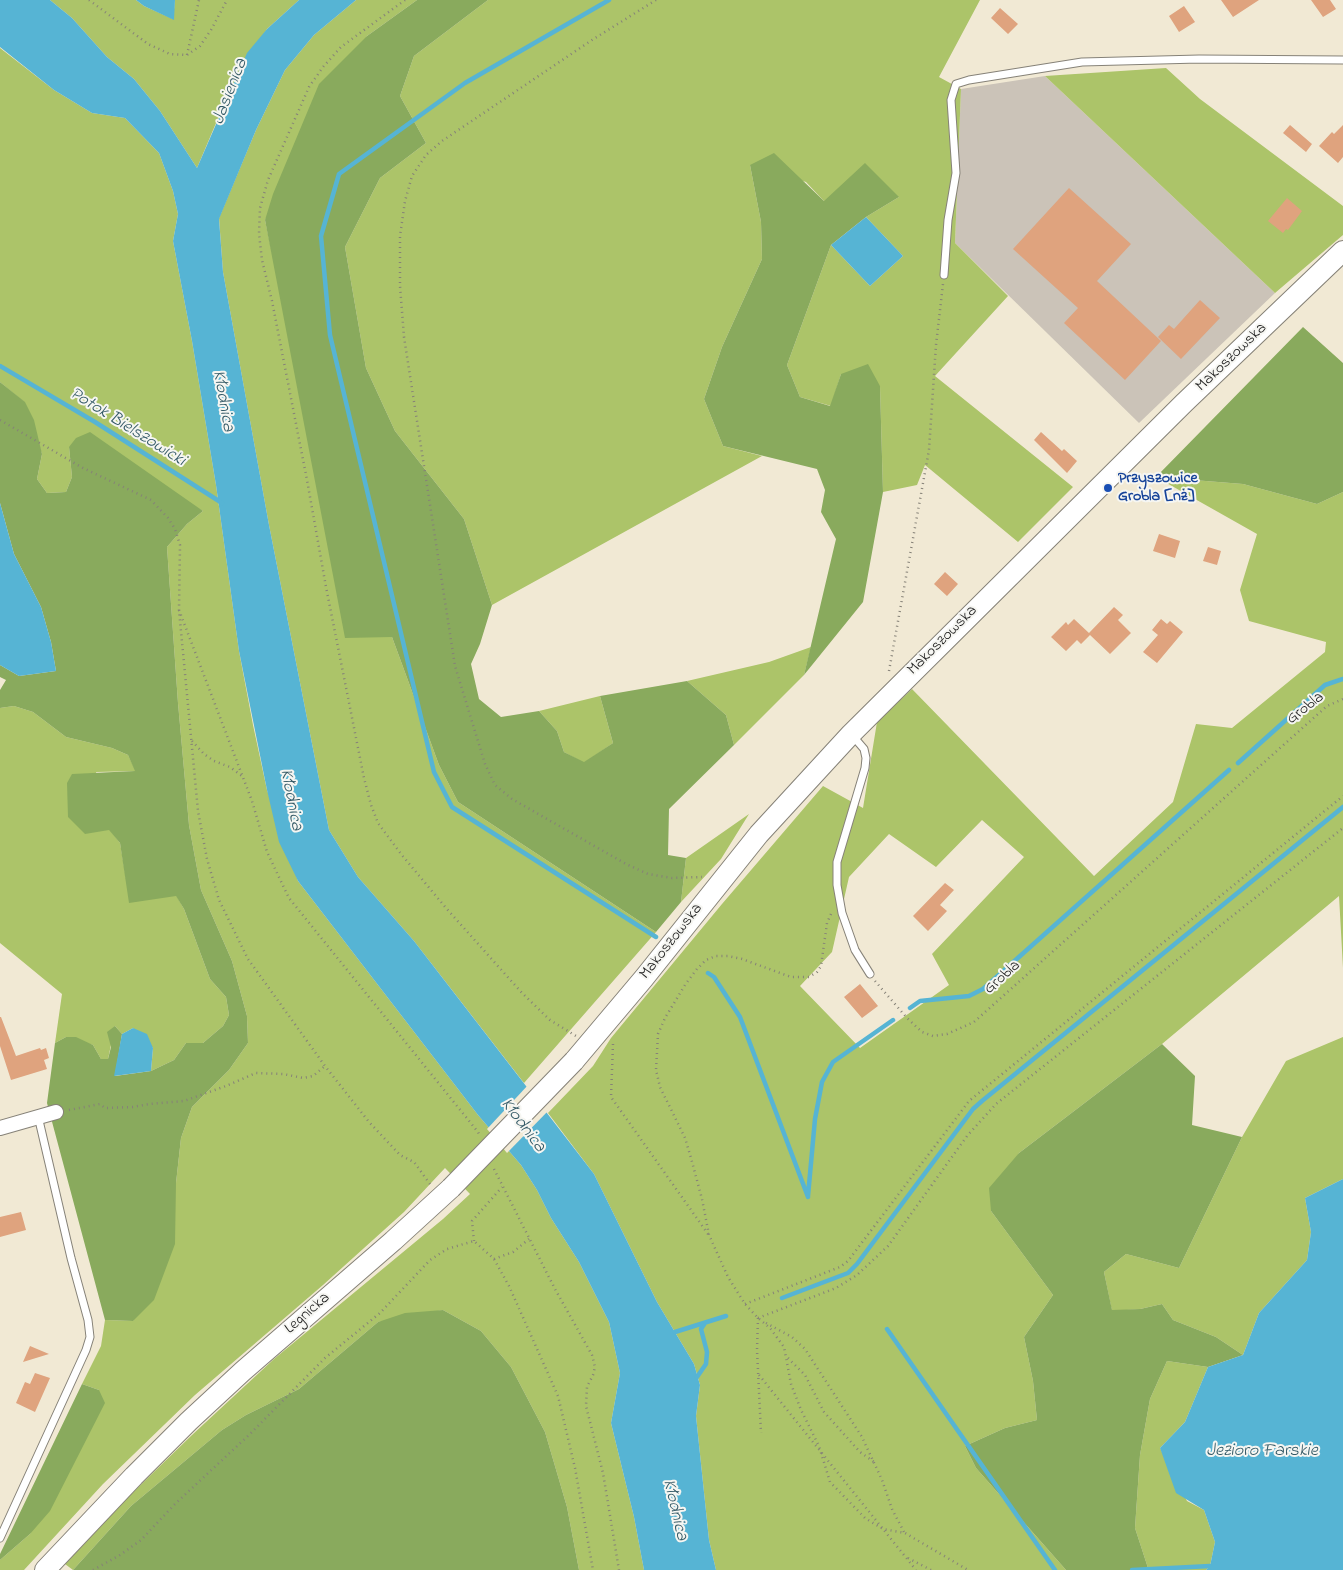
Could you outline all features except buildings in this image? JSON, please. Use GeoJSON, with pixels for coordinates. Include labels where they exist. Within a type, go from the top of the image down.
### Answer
{"type":"FeatureCollection","features":[{"type":"Feature","properties":{"kind":"main road","name":"Makoszowska"},"geometry":{"type":"LineString","coordinates":[[574,1061],[644,978],[765,828],[851,734],[1184,403],[1343,251]]}},
{"type":"Feature","properties":{"kind":"main road","name":"Legnicka"},"geometry":{"type":"LineString","coordinates":[[44,1570],[134,1476],[196,1415],[257,1358],[393,1242],[443,1189],[574,1061]]}},
{"type":"Feature","properties":{"kind":"street"},"geometry":{"type":"LineString","coordinates":[[0,1128],[56,1112]]}},
{"type":"Feature","properties":{"kind":"lane"},"geometry":{"type":"LineString","coordinates":[[944,275],[948,220],[956,173],[951,100],[956,84],[968,80],[1082,62],[1199,59],[1343,60]]}},
{"type":"Feature","properties":{"kind":"lane"},"geometry":{"type":"LineString","coordinates":[[851,734],[864,749],[866,758],[859,789],[837,862],[837,885],[842,912],[855,950],[870,974]]}},
{"type":"Feature","properties":{"kind":"lane"},"geometry":{"type":"LineString","coordinates":[[0,1538],[86,1350],[90,1337],[88,1320],[71,1258],[38,1116]]}},
{"type":"Feature","properties":{"kind":"path"},"geometry":{"type":"LineString","coordinates":[[89,0],[148,44],[170,54],[187,55],[200,46],[227,0]]}},
{"type":"Feature","properties":{"kind":"path"},"geometry":{"type":"LineString","coordinates":[[187,55],[199,0]]}},
{"type":"Feature","properties":{"kind":"path"},"geometry":{"type":"LineString","coordinates":[[405,0],[341,47],[323,67],[310,87],[268,180],[260,208],[259,234],[262,260],[308,480],[331,616],[364,778],[378,823],[446,908],[515,986],[550,1020],[579,1037]]}},
{"type":"Feature","properties":{"kind":"path"},"geometry":{"type":"LineString","coordinates":[[656,0],[592,40],[442,141],[426,155],[412,176],[405,201],[400,236],[400,286],[404,337],[455,666],[485,764],[495,785],[512,799],[626,864],[648,874],[672,878],[724,877]]}},
{"type":"Feature","properties":{"kind":"path"},"geometry":{"type":"LineString","coordinates":[[890,694],[888,676],[929,450],[936,345],[944,275]]}},
{"type":"Feature","properties":{"kind":"path"},"geometry":{"type":"LineString","coordinates":[[0,420],[83,468],[151,500],[168,518],[175,529],[180,544],[179,610],[198,811],[207,859],[219,900],[248,959],[325,1066],[369,1122],[400,1155],[414,1162],[443,1189]]}},
{"type":"Feature","properties":{"kind":"path"},"geometry":{"type":"LineString","coordinates":[[179,610],[243,777],[230,767],[214,761],[204,754],[191,740]]}},
{"type":"Feature","properties":{"kind":"path","name":"Grobla"},"geometry":{"type":"LineString","coordinates":[[870,974],[907,1018],[922,1032],[933,1036],[947,1034],[974,1022],[1327,706],[1343,699]]}},
{"type":"Feature","properties":{"kind":"path"},"geometry":{"type":"LineString","coordinates":[[746,1304],[848,1261],[969,1101],[1343,796]]}},
{"type":"Feature","properties":{"kind":"path"},"geometry":{"type":"LineString","coordinates":[[758,1318],[836,1288],[857,1275],[888,1246],[967,1136],[996,1104],[1343,828]]}},
{"type":"Feature","properties":{"kind":"path"},"geometry":{"type":"LineString","coordinates":[[709,1235],[702,1199],[685,1138],[660,1087],[656,1070],[658,1034],[664,1018],[697,969],[706,960],[716,956],[742,959],[791,977],[809,977],[817,972],[823,958],[827,923],[840,900]]}},
{"type":"Feature","properties":{"kind":"path"},"geometry":{"type":"LineString","coordinates":[[613,1044],[611,1097],[709,1235],[728,1278],[746,1304],[770,1328],[784,1347],[791,1384],[821,1451],[830,1482],[865,1518],[883,1529],[904,1533],[968,1570]]}},
{"type":"Feature","properties":{"kind":"path"},"geometry":{"type":"LineString","coordinates":[[56,1112],[100,1104],[105,1108],[124,1108],[184,1100],[226,1086],[256,1073],[282,1074],[302,1078],[313,1076],[325,1066]]}},
{"type":"Feature","properties":{"kind":"path"},"geometry":{"type":"LineString","coordinates":[[502,1187],[472,1221],[474,1242],[494,1259],[524,1316],[558,1396],[575,1468],[593,1570]]}},
{"type":"Feature","properties":{"kind":"path"},"geometry":{"type":"LineString","coordinates":[[494,1259],[513,1252],[529,1239]]}},
{"type":"Feature","properties":{"kind":"path"},"geometry":{"type":"LineString","coordinates":[[93,1570],[120,1555],[140,1540],[175,1504],[250,1434],[325,1358],[380,1312],[430,1260],[447,1249],[464,1243],[474,1242]]}},
{"type":"Feature","properties":{"kind":"path"},"geometry":{"type":"LineString","coordinates":[[758,1318],[757,1350],[761,1433]]}},
{"type":"Feature","properties":{"kind":"path"},"geometry":{"type":"LineString","coordinates":[[758,1318],[792,1337],[805,1349],[862,1437],[904,1533]]}},
{"type":"Feature","properties":{"kind":"path"},"geometry":{"type":"LineString","coordinates":[[787,1357],[804,1375],[824,1412],[860,1452],[875,1463]]}},
{"type":"Feature","properties":{"kind":"path"},"geometry":{"type":"LineString","coordinates":[[759,1375],[916,1570]]}},
{"type":"Feature","properties":{"kind":"path"},"geometry":{"type":"LineString","coordinates":[[907,1558],[931,1570]]}},
{"type":"Feature","properties":{"kind":"shaded area"},"geometry":{"type":"Polygon","coordinates":[[[1045,76],[1275,293],[1139,423],[955,243],[961,89],[1045,76]]]}},
{"type":"Feature","properties":{"kind":"green space"},"geometry":{"type":"Polygon","coordinates":[[[50,0],[136,0],[144,6],[173,19],[175,0],[299,0],[267,29],[230,90],[197,168],[160,111],[134,79],[107,57],[72,18],[50,0]]]}},
{"type":"Feature","properties":{"kind":"green space"},"geometry":{"type":"Polygon","coordinates":[[[356,0],[417,0],[367,36],[265,220],[279,286],[392,637],[439,765],[458,802],[656,932],[524,1083],[414,941],[358,877],[329,830],[269,525],[223,272],[219,218],[256,130],[285,70],[314,35],[356,0]]]}},
{"type":"Feature","properties":{"kind":"green space"},"geometry":{"type":"Polygon","coordinates":[[[417,0],[488,0],[414,56],[400,96],[426,143],[380,178],[345,247],[366,368],[395,431],[464,519],[492,605],[480,644],[471,664],[479,699],[501,717],[539,711],[557,731],[564,752],[584,762],[613,743],[600,696],[687,681],[726,715],[734,745],[669,809],[668,855],[686,858],[681,902],[656,932],[458,802],[439,765],[392,637],[345,638],[265,220],[273,194],[319,84],[367,36],[417,0]]]}},
{"type":"Feature","properties":{"kind":"green space"},"geometry":{"type":"Polygon","coordinates":[[[488,0],[980,0],[939,77],[961,89],[955,243],[1008,296],[935,376],[1073,487],[1018,542],[925,465],[917,485],[883,492],[880,386],[841,374],[831,406],[800,397],[787,365],[831,245],[870,286],[903,256],[866,217],[899,197],[824,201],[806,182],[750,165],[761,222],[762,259],[722,347],[704,399],[723,446],[762,456],[492,605],[464,519],[395,431],[366,368],[345,247],[380,178],[426,143],[400,96],[414,56],[488,0]]]}},
{"type":"Feature","properties":{"kind":"green space"},"geometry":{"type":"Polygon","coordinates":[[[0,48],[54,90],[92,113],[125,118],[159,153],[173,191],[178,214],[173,241],[216,485],[239,651],[253,725],[267,790],[298,881],[478,1115],[521,1165],[579,1262],[609,1322],[620,1373],[611,1423],[634,1517],[644,1570],[579,1570],[567,1507],[545,1432],[511,1367],[481,1331],[443,1310],[378,1322],[299,1389],[246,1415],[222,1430],[131,1506],[73,1570],[65,1564],[124,1501],[274,1359],[443,1219],[470,1194],[445,1168],[404,1212],[323,1285],[195,1395],[103,1484],[24,1570],[0,1570],[0,1560],[30,1534],[99,1390],[82,1384],[101,1346],[105,1320],[133,1321],[176,1183],[181,1138],[192,1107],[229,1070],[248,1043],[247,1016],[232,961],[201,890],[189,825],[178,703],[167,547],[187,524],[203,511],[69,447],[72,477],[66,492],[47,493],[37,479],[42,454],[24,402],[0,382],[0,48]]]}},
{"type":"Feature","properties":{"kind":"green space"},"geometry":{"type":"Polygon","coordinates":[[[1166,68],[1200,99],[1343,206],[1343,235],[1275,293],[1045,76],[1166,68]]]}},
{"type":"Feature","properties":{"kind":"green space"},"geometry":{"type":"Polygon","coordinates":[[[774,153],[824,201],[865,163],[899,197],[866,217],[831,245],[787,365],[800,397],[830,406],[841,374],[868,364],[880,386],[883,492],[863,602],[804,675],[836,539],[821,512],[825,490],[817,469],[723,446],[704,399],[722,347],[762,259],[761,222],[750,165],[774,153]]]}},
{"type":"Feature","properties":{"kind":"green space"},"geometry":{"type":"Polygon","coordinates":[[[1303,327],[1343,363],[1343,492],[1317,504],[1243,484],[1156,477],[1303,327]]]}},
{"type":"Feature","properties":{"kind":"green space"},"geometry":{"type":"Polygon","coordinates":[[[0,382],[25,402],[34,420],[42,454],[37,479],[47,493],[66,492],[72,477],[69,447],[76,438],[90,432],[203,511],[187,524],[167,547],[178,703],[189,825],[201,890],[232,961],[247,1016],[248,1043],[229,1070],[192,1107],[181,1138],[176,1183],[175,1244],[154,1300],[133,1321],[105,1320],[47,1103],[55,1043],[66,1037],[76,1037],[93,1045],[101,1059],[108,1059],[111,1047],[107,1032],[115,1026],[122,1034],[115,1076],[151,1071],[174,1060],[186,1043],[203,1043],[223,1026],[229,1015],[226,997],[210,979],[184,909],[176,896],[129,903],[120,843],[109,830],[85,834],[68,817],[67,783],[72,774],[135,771],[128,755],[112,748],[66,737],[33,712],[14,706],[0,708],[0,690],[6,680],[0,677],[0,665],[19,676],[56,671],[51,642],[41,607],[14,554],[0,503],[0,382]]]}},
{"type":"Feature","properties":{"kind":"green space"},"geometry":{"type":"Polygon","coordinates":[[[1156,477],[1243,484],[1317,504],[1343,492],[1343,968],[1339,896],[1162,1044],[1019,1153],[991,1211],[1053,1295],[1024,1337],[1033,1381],[1037,1420],[1005,1428],[965,1446],[976,1468],[1066,1570],[716,1570],[709,1540],[696,1416],[700,1385],[694,1364],[657,1302],[594,1174],[548,1113],[593,1066],[611,1038],[823,786],[863,808],[877,722],[912,689],[1094,876],[1173,802],[1196,724],[1232,728],[1325,652],[1326,642],[1249,621],[1240,590],[1257,534],[1156,477]],[[982,820],[936,867],[889,834],[849,877],[832,952],[800,986],[860,1048],[949,985],[932,954],[1024,857],[982,820]]]}},
{"type":"Feature","properties":{"kind":"green space"},"geometry":{"type":"Polygon","coordinates":[[[811,647],[804,675],[734,745],[726,715],[687,681],[769,662],[811,647]]]}},
{"type":"Feature","properties":{"kind":"green space"},"geometry":{"type":"Polygon","coordinates":[[[600,696],[613,743],[584,763],[564,752],[557,731],[539,711],[600,696]]]}},
{"type":"Feature","properties":{"kind":"green space"},"geometry":{"type":"Polygon","coordinates":[[[14,706],[33,712],[66,737],[112,748],[128,755],[136,771],[96,772],[110,830],[120,843],[130,902],[176,895],[184,909],[210,979],[226,997],[229,1015],[223,1026],[203,1043],[186,1043],[174,1060],[151,1071],[153,1048],[133,1028],[122,1034],[115,1026],[108,1059],[101,1059],[93,1045],[66,1037],[55,1043],[62,994],[0,943],[0,708],[14,706]]]}},
{"type":"Feature","properties":{"kind":"green space"},"geometry":{"type":"Polygon","coordinates":[[[749,814],[721,859],[681,902],[686,858],[749,814]]]}},
{"type":"Feature","properties":{"kind":"green space"},"geometry":{"type":"Polygon","coordinates":[[[1343,1037],[1343,1179],[1305,1198],[1311,1232],[1307,1260],[1259,1313],[1243,1355],[1216,1337],[1173,1320],[1162,1304],[1140,1309],[1112,1311],[1104,1272],[1126,1254],[1179,1268],[1242,1137],[1286,1061],[1343,1037]]]}},
{"type":"Feature","properties":{"kind":"green space"},"geometry":{"type":"Polygon","coordinates":[[[1162,1044],[1195,1076],[1192,1125],[1242,1137],[1179,1268],[1126,1254],[1104,1272],[1112,1310],[1140,1309],[1162,1304],[1173,1320],[1216,1337],[1243,1355],[1208,1367],[1167,1361],[1150,1399],[1140,1455],[1135,1528],[1148,1568],[1144,1570],[1066,1570],[976,1468],[965,1446],[1005,1428],[1037,1420],[1033,1381],[1024,1337],[1053,1295],[991,1211],[989,1188],[1019,1153],[1162,1044]]]}},
{"type":"Feature","properties":{"kind":"green space"},"geometry":{"type":"Polygon","coordinates":[[[443,1310],[481,1331],[511,1367],[545,1432],[567,1507],[579,1570],[73,1570],[131,1506],[222,1430],[246,1415],[299,1389],[378,1322],[405,1313],[443,1310]]]}},
{"type":"Feature","properties":{"kind":"green space"},"geometry":{"type":"Polygon","coordinates":[[[1167,1361],[1208,1367],[1185,1422],[1160,1448],[1187,1501],[1204,1510],[1215,1542],[1210,1566],[1206,1570],[1144,1570],[1148,1568],[1135,1528],[1140,1455],[1150,1399],[1167,1361]]]}},
{"type":"Feature","properties":{"kind":"green space"},"geometry":{"type":"Polygon","coordinates":[[[82,1384],[99,1390],[105,1403],[50,1511],[30,1534],[0,1560],[0,1554],[82,1384]]]}},
{"type":"Feature","properties":{"kind":"water"},"geometry":{"type":"Polygon","coordinates":[[[0,0],[50,0],[72,18],[107,57],[134,79],[160,111],[197,168],[247,53],[267,29],[299,0],[356,0],[314,35],[285,70],[256,130],[219,219],[223,272],[269,525],[329,830],[358,877],[414,941],[594,1174],[657,1302],[694,1364],[700,1385],[696,1416],[709,1540],[716,1570],[644,1570],[634,1517],[611,1423],[620,1373],[609,1322],[579,1262],[521,1165],[478,1115],[298,881],[279,842],[239,651],[216,485],[173,241],[178,214],[173,191],[159,153],[125,118],[92,113],[54,90],[0,47],[0,0]]]}},
{"type":"Feature","properties":{"kind":"water"},"geometry":{"type":"Polygon","coordinates":[[[136,0],[175,0],[174,20],[144,6],[136,0]]]}},
{"type":"Feature","properties":{"kind":"water"},"geometry":{"type":"Polygon","coordinates":[[[866,217],[903,256],[870,286],[831,245],[866,217]]]}},
{"type":"Feature","properties":{"kind":"water"},"geometry":{"type":"Polygon","coordinates":[[[0,503],[14,554],[41,607],[51,642],[56,671],[19,676],[0,665],[0,503]]]}},
{"type":"Feature","properties":{"kind":"water"},"geometry":{"type":"Polygon","coordinates":[[[133,1028],[147,1034],[153,1048],[151,1071],[114,1076],[122,1034],[133,1028]]]}},
{"type":"Feature","properties":{"kind":"water","name":"Jezioro Farskie"},"geometry":{"type":"Polygon","coordinates":[[[1343,1179],[1343,1570],[1206,1570],[1210,1566],[1215,1542],[1204,1510],[1176,1493],[1160,1448],[1185,1422],[1208,1367],[1243,1355],[1259,1313],[1307,1260],[1311,1232],[1305,1198],[1343,1179]]]}},
{"type":"Feature","properties":{"kind":"pier"},"geometry":{"type":"Polygon","coordinates":[[[529,1084],[549,1110],[507,1153],[487,1129],[529,1084]]]}},
{"type":"Feature","properties":{"kind":"waterway"},"geometry":{"type":"LineString","coordinates":[[609,0],[465,83],[339,174],[321,236],[330,335],[434,772],[452,807],[656,937]]}},
{"type":"Feature","properties":{"kind":"waterway","name":"Potok Bielszowicki"},"geometry":{"type":"LineString","coordinates":[[0,366],[95,422],[222,503]]}},
{"type":"Feature","properties":{"kind":"waterway"},"geometry":{"type":"LineString","coordinates":[[1238,763],[1325,685],[1343,679]]}},
{"type":"Feature","properties":{"kind":"waterway"},"geometry":{"type":"LineString","coordinates":[[910,1008],[920,1001],[969,996],[983,989],[1229,770]]}},
{"type":"Feature","properties":{"kind":"waterway"},"geometry":{"type":"LineString","coordinates":[[782,1298],[848,1273],[857,1264],[973,1109],[1343,807]]}},
{"type":"Feature","properties":{"kind":"waterway"},"geometry":{"type":"LineString","coordinates":[[708,973],[714,977],[740,1017],[808,1197]]}},
{"type":"Feature","properties":{"kind":"waterway"},"geometry":{"type":"LineString","coordinates":[[808,1196],[815,1119],[822,1082],[833,1062],[893,1020]]}},
{"type":"Feature","properties":{"kind":"waterway"},"geometry":{"type":"LineString","coordinates":[[675,1332],[726,1316]]}},
{"type":"Feature","properties":{"kind":"waterway"},"geometry":{"type":"LineString","coordinates":[[697,1377],[706,1364],[707,1352],[701,1329],[705,1323]]}},
{"type":"Feature","properties":{"kind":"waterway"},"geometry":{"type":"LineString","coordinates":[[887,1329],[1055,1570]]}},
{"type":"Feature","properties":{"kind":"waterway"},"geometry":{"type":"LineString","coordinates":[[1132,1570],[1210,1566]]}},
{"type":"Feature","properties":{"kind":"place","name":"Przyszowice Grobla [nż]"},"geometry":{"type":"Point","coordinates":[1108,488]}},
{"type":"Feature","properties":{"kind":"water label","name":"Jasienica"},"geometry":{"type":"Point","coordinates":[231,92]}},
{"type":"Feature","properties":{"kind":"water label","name":"Kłodnica"},"geometry":{"type":"Point","coordinates":[222,401]}},
{"type":"Feature","properties":{"kind":"water label","name":"Kłodnica"},"geometry":{"type":"Point","coordinates":[290,800]}},
{"type":"Feature","properties":{"kind":"water label","name":"Kłodnica"},"geometry":{"type":"Point","coordinates":[522,1126]}},
{"type":"Feature","properties":{"kind":"water label","name":"Kłodnica"},"geometry":{"type":"Point","coordinates":[674,1510]}}]}
